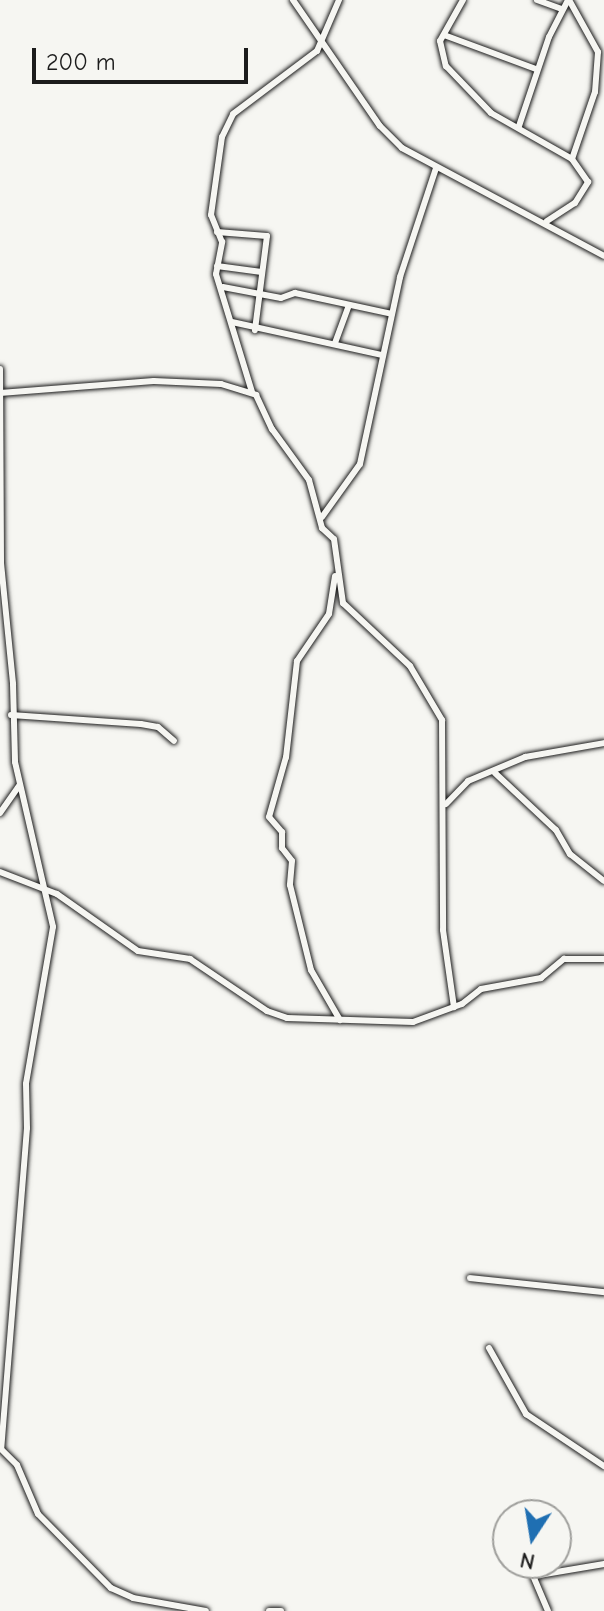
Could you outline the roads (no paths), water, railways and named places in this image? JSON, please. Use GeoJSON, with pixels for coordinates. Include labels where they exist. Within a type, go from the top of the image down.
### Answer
{"type":"FeatureCollection","features":[{"type":"Feature","properties":{"kind":"street"},"geometry":{"type":"LineString","coordinates":[[293,0],[324,40],[380,126],[402,148],[543,220],[604,256]]}},
{"type":"Feature","properties":{"kind":"street"},"geometry":{"type":"LineString","coordinates":[[339,0],[324,40],[299,70],[228,120],[213,191],[212,218],[222,242],[217,266],[237,353],[252,392],[309,480],[322,517],[322,528],[335,542],[336,573],[343,603],[410,666],[438,710],[446,804],[441,836],[443,930],[454,1007]]}},
{"type":"Feature","properties":{"kind":"street"},"geometry":{"type":"LineString","coordinates":[[463,0],[444,35],[441,55],[446,66],[491,113],[519,126],[572,159],[586,173],[586,190],[560,217],[543,220]]}},
{"type":"Feature","properties":{"kind":"street"},"geometry":{"type":"LineString","coordinates":[[537,0],[562,9]]}},
{"type":"Feature","properties":{"kind":"street"},"geometry":{"type":"LineString","coordinates":[[519,126],[536,69],[562,9],[569,0],[598,61],[595,92],[572,159]]}},
{"type":"Feature","properties":{"kind":"street"},"geometry":{"type":"LineString","coordinates":[[444,35],[536,69]]}},
{"type":"Feature","properties":{"kind":"street"},"geometry":{"type":"LineString","coordinates":[[322,517],[360,464],[392,314],[436,168]]}},
{"type":"Feature","properties":{"kind":"street"},"geometry":{"type":"LineString","coordinates":[[217,232],[266,234],[255,330]]}},
{"type":"Feature","properties":{"kind":"street"},"geometry":{"type":"LineString","coordinates":[[217,266],[262,272]]}},
{"type":"Feature","properties":{"kind":"street"},"geometry":{"type":"LineString","coordinates":[[240,288],[242,269]]}},
{"type":"Feature","properties":{"kind":"street"},"geometry":{"type":"LineString","coordinates":[[223,287],[392,314]]}},
{"type":"Feature","properties":{"kind":"street"},"geometry":{"type":"LineString","coordinates":[[335,343],[349,305]]}},
{"type":"Feature","properties":{"kind":"street"},"geometry":{"type":"LineString","coordinates":[[232,322],[255,330],[335,343],[382,355]]}},
{"type":"Feature","properties":{"kind":"street"},"geometry":{"type":"LineString","coordinates":[[0,369],[1,563],[8,604],[11,715],[19,786],[53,939],[26,1084],[27,1128],[0,1448],[17,1465],[38,1514],[111,1588],[133,1598],[206,1611]]}},
{"type":"Feature","properties":{"kind":"street"},"geometry":{"type":"LineString","coordinates":[[0,393],[154,381],[221,384],[252,392]]}},
{"type":"Feature","properties":{"kind":"street"},"geometry":{"type":"LineString","coordinates":[[336,573],[329,614],[297,661],[286,757],[269,817],[282,832],[282,848],[292,861],[290,885],[311,970],[340,1020]]}},
{"type":"Feature","properties":{"kind":"street"},"geometry":{"type":"LineString","coordinates":[[11,715],[141,724],[158,727],[174,741]]}},
{"type":"Feature","properties":{"kind":"street"},"geometry":{"type":"LineString","coordinates":[[446,804],[468,781],[530,756],[591,750],[604,743]]}},
{"type":"Feature","properties":{"kind":"street"},"geometry":{"type":"LineString","coordinates":[[494,772],[556,830],[570,854],[604,881]]}},
{"type":"Feature","properties":{"kind":"street"},"geometry":{"type":"LineString","coordinates":[[0,813],[19,786]]}},
{"type":"Feature","properties":{"kind":"street"},"geometry":{"type":"LineString","coordinates":[[0,872],[43,889],[95,918],[138,951],[190,959],[275,1015],[413,1022],[454,1007],[481,989],[541,978],[564,959],[604,959]]}},
{"type":"Feature","properties":{"kind":"street"},"geometry":{"type":"LineString","coordinates":[[470,1278],[604,1292]]}},
{"type":"Feature","properties":{"kind":"street"},"geometry":{"type":"LineString","coordinates":[[489,1348],[526,1414],[604,1466]]}},
{"type":"Feature","properties":{"kind":"street"},"geometry":{"type":"LineString","coordinates":[[548,1611],[533,1576],[604,1564]]}},
{"type":"Feature","properties":{"kind":"street"},"geometry":{"type":"LineString","coordinates":[[269,1611],[281,1611]]}}]}
